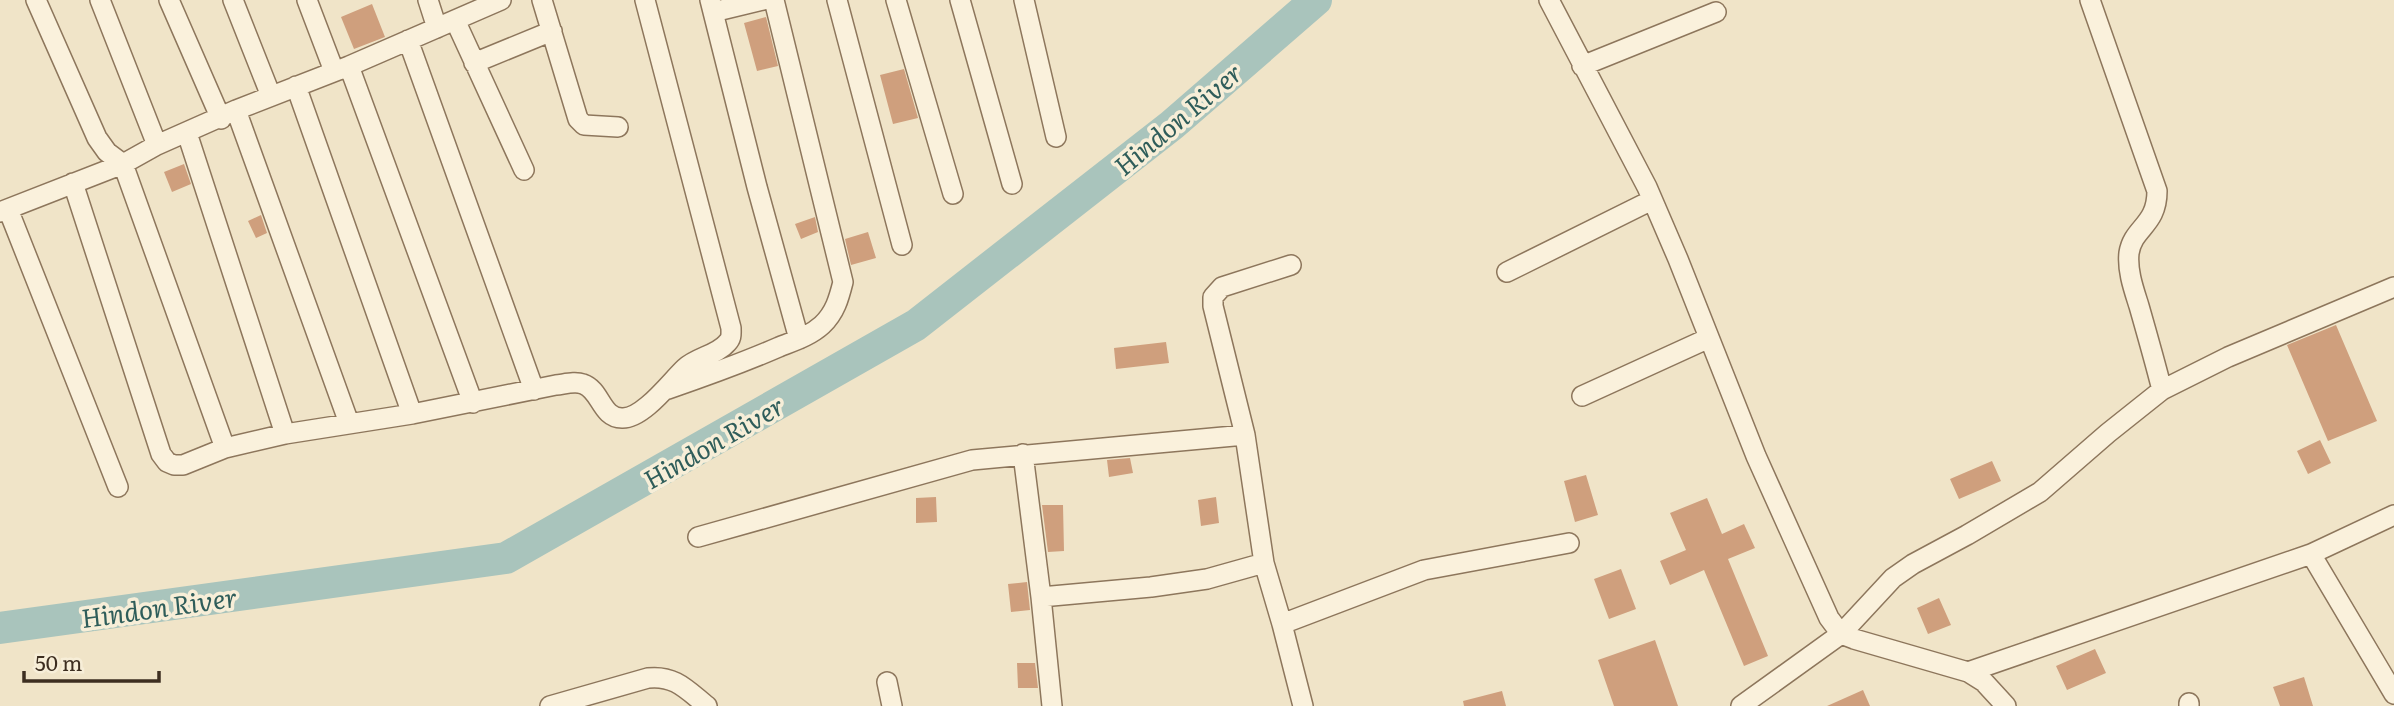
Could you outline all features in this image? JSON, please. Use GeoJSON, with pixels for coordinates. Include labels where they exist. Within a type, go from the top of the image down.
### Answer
{"type":"FeatureCollection","features":[{"type":"Feature","properties":{"kind":"street"},"geometry":{"type":"LineString","coordinates":[[36,0],[97,138],[107,152],[123,164],[225,448]]}},
{"type":"Feature","properties":{"kind":"street"},"geometry":{"type":"LineString","coordinates":[[100,0],[158,145]]}},
{"type":"Feature","properties":{"kind":"street"},"geometry":{"type":"LineString","coordinates":[[169,0],[229,115],[349,422]]}},
{"type":"Feature","properties":{"kind":"street"},"geometry":{"type":"LineString","coordinates":[[233,0],[271,96]]}},
{"type":"Feature","properties":{"kind":"street"},"geometry":{"type":"LineString","coordinates":[[306,0],[341,69],[473,403]]}},
{"type":"Feature","properties":{"kind":"street"},"geometry":{"type":"LineString","coordinates":[[428,0],[474,63],[524,170]]}},
{"type":"Feature","properties":{"kind":"street"},"geometry":{"type":"LineString","coordinates":[[542,0],[578,119],[584,125],[618,127]]}},
{"type":"Feature","properties":{"kind":"street"},"geometry":{"type":"LineString","coordinates":[[73,183],[161,453],[167,462],[174,465],[184,464],[225,448],[285,433],[412,414],[580,383],[594,391],[605,409],[614,417],[626,419],[637,414],[684,369],[725,346],[731,338],[645,0]]}},
{"type":"Feature","properties":{"kind":"street"},"geometry":{"type":"LineString","coordinates":[[763,0],[711,6],[799,339]]}},
{"type":"Feature","properties":{"kind":"street"},"geometry":{"type":"LineString","coordinates":[[663,390],[733,368],[799,339],[822,324],[833,312],[843,282],[775,0]]}},
{"type":"Feature","properties":{"kind":"street"},"geometry":{"type":"LineString","coordinates":[[836,0],[902,245]]}},
{"type":"Feature","properties":{"kind":"street"},"geometry":{"type":"LineString","coordinates":[[896,0],[953,194]]}},
{"type":"Feature","properties":{"kind":"street"},"geometry":{"type":"LineString","coordinates":[[960,0],[1012,184]]}},
{"type":"Feature","properties":{"kind":"street"},"geometry":{"type":"LineString","coordinates":[[1024,0],[1056,137]]}},
{"type":"Feature","properties":{"kind":"street"},"geometry":{"type":"LineString","coordinates":[[1549,0],[1652,200],[1756,456],[1829,618],[1841,634],[1968,672],[1984,682],[2006,706]]}},
{"type":"Feature","properties":{"kind":"street"},"geometry":{"type":"LineString","coordinates":[[2090,0],[2157,191],[2157,205],[2152,218],[2135,239],[2129,253],[2130,275],[2162,390]]}},
{"type":"Feature","properties":{"kind":"street"},"geometry":{"type":"LineString","coordinates":[[118,487],[4,211],[123,164],[158,145],[496,1]]}},
{"type":"Feature","properties":{"kind":"street"},"geometry":{"type":"LineString","coordinates":[[1582,66],[1716,12]]}},
{"type":"Feature","properties":{"kind":"street"},"geometry":{"type":"LineString","coordinates":[[474,63],[552,31]]}},
{"type":"Feature","properties":{"kind":"street"},"geometry":{"type":"LineString","coordinates":[[408,40],[534,390]]}},
{"type":"Feature","properties":{"kind":"street"},"geometry":{"type":"LineString","coordinates":[[296,86],[412,414]]}},
{"type":"Feature","properties":{"kind":"street"},"geometry":{"type":"LineString","coordinates":[[187,133],[285,433]]}},
{"type":"Feature","properties":{"kind":"street"},"geometry":{"type":"LineString","coordinates":[[1507,272],[1652,200]]}},
{"type":"Feature","properties":{"kind":"street"},"geometry":{"type":"LineString","coordinates":[[1291,265],[1222,287],[1213,297],[1213,306],[1245,435],[1264,563],[1303,706]]}},
{"type":"Feature","properties":{"kind":"street"},"geometry":{"type":"LineString","coordinates":[[1741,706],[1841,634],[1893,578],[2040,492],[2162,390],[2228,358],[2394,287]]}},
{"type":"Feature","properties":{"kind":"street"},"geometry":{"type":"LineString","coordinates":[[1582,396],[1709,338]]}},
{"type":"Feature","properties":{"kind":"street"},"geometry":{"type":"LineString","coordinates":[[698,537],[972,460],[1245,435]]}},
{"type":"Feature","properties":{"kind":"street"},"geometry":{"type":"LineString","coordinates":[[1023,454],[1052,706]]}},
{"type":"Feature","properties":{"kind":"street"},"geometry":{"type":"LineString","coordinates":[[1968,672],[2311,554],[2394,515]]}},
{"type":"Feature","properties":{"kind":"street"},"geometry":{"type":"LineString","coordinates":[[1282,624],[1424,570],[1569,543]]}},
{"type":"Feature","properties":{"kind":"street"},"geometry":{"type":"LineString","coordinates":[[2311,554],[2394,694]]}},
{"type":"Feature","properties":{"kind":"street"},"geometry":{"type":"LineString","coordinates":[[1041,597],[1207,579],[1264,563]]}},
{"type":"Feature","properties":{"kind":"street"},"geometry":{"type":"LineString","coordinates":[[550,706],[662,676],[685,687],[707,706]]}},
{"type":"Feature","properties":{"kind":"street"},"geometry":{"type":"LineString","coordinates":[[887,682],[892,706]]}},
{"type":"Feature","properties":{"kind":"building"},"geometry":{"type":"Polygon","coordinates":[[[372,4],[385,37],[354,49],[341,17],[372,4]]]}},
{"type":"Feature","properties":{"kind":"building"},"geometry":{"type":"Polygon","coordinates":[[[766,17],[778,66],[757,71],[744,23],[766,17]]]}},
{"type":"Feature","properties":{"kind":"building"},"geometry":{"type":"Polygon","coordinates":[[[904,69],[918,118],[893,124],[880,75],[904,69]]]}},
{"type":"Feature","properties":{"kind":"building"},"geometry":{"type":"Polygon","coordinates":[[[184,164],[191,184],[172,192],[164,172],[184,164]]]}},
{"type":"Feature","properties":{"kind":"building"},"geometry":{"type":"Polygon","coordinates":[[[261,215],[267,233],[256,238],[248,221],[261,215]]]}},
{"type":"Feature","properties":{"kind":"building"},"geometry":{"type":"Polygon","coordinates":[[[815,217],[818,232],[801,239],[795,224],[815,217]]]}},
{"type":"Feature","properties":{"kind":"building"},"geometry":{"type":"Polygon","coordinates":[[[868,232],[876,258],[851,265],[845,239],[868,232]]]}},
{"type":"Feature","properties":{"kind":"building"},"geometry":{"type":"Polygon","coordinates":[[[2336,325],[2377,421],[2328,441],[2287,345],[2336,325]]]}},
{"type":"Feature","properties":{"kind":"building"},"geometry":{"type":"Polygon","coordinates":[[[1166,342],[1169,363],[1116,369],[1114,348],[1166,342]]]}},
{"type":"Feature","properties":{"kind":"building"},"geometry":{"type":"Polygon","coordinates":[[[2320,440],[2331,463],[2308,474],[2297,451],[2320,440]]]}},
{"type":"Feature","properties":{"kind":"building"},"geometry":{"type":"Polygon","coordinates":[[[1130,458],[1133,473],[1109,477],[1107,460],[1130,458]]]}},
{"type":"Feature","properties":{"kind":"building"},"geometry":{"type":"Polygon","coordinates":[[[1992,461],[2001,481],[1959,499],[1950,479],[1992,461]]]}},
{"type":"Feature","properties":{"kind":"building"},"geometry":{"type":"Polygon","coordinates":[[[1586,475],[1598,515],[1575,522],[1564,481],[1586,475]]]}},
{"type":"Feature","properties":{"kind":"building"},"geometry":{"type":"Polygon","coordinates":[[[936,497],[937,522],[916,523],[916,498],[936,497]]]}},
{"type":"Feature","properties":{"kind":"building"},"geometry":{"type":"Polygon","coordinates":[[[1216,497],[1219,523],[1201,526],[1198,500],[1216,497]]]}},
{"type":"Feature","properties":{"kind":"building"},"geometry":{"type":"Polygon","coordinates":[[[1707,498],[1722,534],[1744,524],[1755,548],[1728,559],[1768,656],[1744,666],[1704,570],[1670,585],[1660,561],[1686,550],[1670,513],[1707,498]]]}},
{"type":"Feature","properties":{"kind":"building"},"geometry":{"type":"Polygon","coordinates":[[[1042,505],[1063,505],[1064,551],[1048,552],[1042,505]]]}},
{"type":"Feature","properties":{"kind":"building"},"geometry":{"type":"Polygon","coordinates":[[[1621,569],[1636,609],[1609,619],[1594,579],[1621,569]]]}},
{"type":"Feature","properties":{"kind":"building"},"geometry":{"type":"Polygon","coordinates":[[[1027,582],[1030,610],[1011,612],[1008,584],[1027,582]]]}},
{"type":"Feature","properties":{"kind":"building"},"geometry":{"type":"Polygon","coordinates":[[[1939,598],[1951,625],[1928,634],[1917,608],[1939,598]]]}},
{"type":"Feature","properties":{"kind":"building"},"geometry":{"type":"Polygon","coordinates":[[[1655,640],[1678,706],[1614,706],[1598,660],[1655,640]]]}},
{"type":"Feature","properties":{"kind":"building"},"geometry":{"type":"Polygon","coordinates":[[[2095,649],[2106,673],[2067,690],[2056,666],[2095,649]]]}},
{"type":"Feature","properties":{"kind":"building"},"geometry":{"type":"Polygon","coordinates":[[[1017,663],[1035,663],[1038,688],[1018,688],[1017,663]]]}},
{"type":"Feature","properties":{"kind":"building"},"geometry":{"type":"Polygon","coordinates":[[[2304,677],[2313,706],[2280,706],[2273,687],[2304,677]]]}},
{"type":"Feature","properties":{"kind":"building"},"geometry":{"type":"Polygon","coordinates":[[[1863,690],[1870,706],[1827,706],[1863,690]]]}},
{"type":"Feature","properties":{"kind":"building"},"geometry":{"type":"Polygon","coordinates":[[[1502,691],[1506,706],[1464,706],[1463,701],[1502,691]]]}},
{"type":"Feature","properties":{"kind":"waterway","name":"Hindon River"},"geometry":{"type":"LineString","coordinates":[[0,628],[506,558],[916,325],[1172,125],[1316,0]]}}]}
